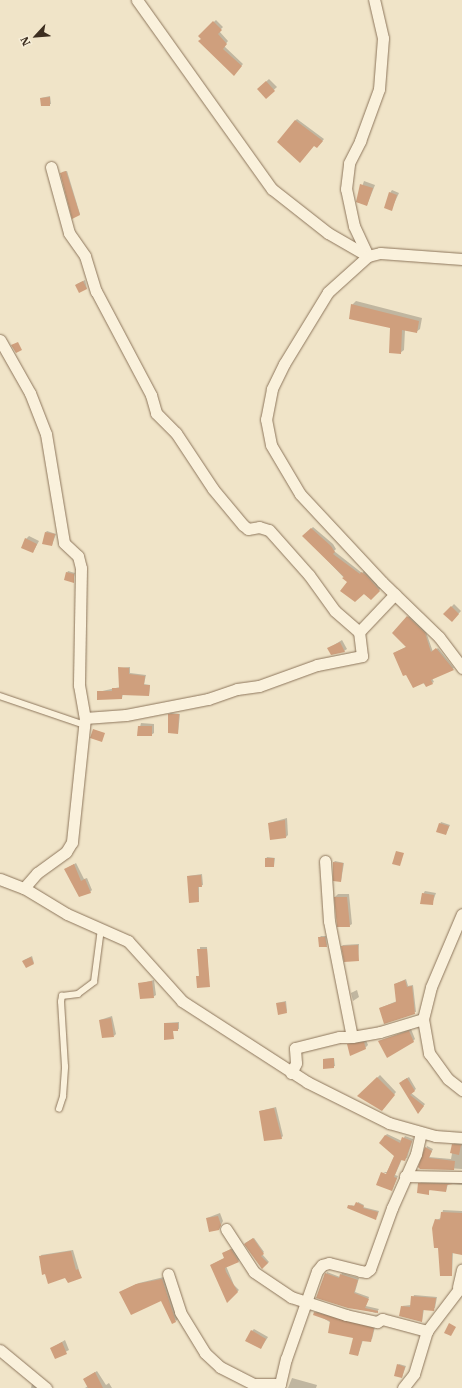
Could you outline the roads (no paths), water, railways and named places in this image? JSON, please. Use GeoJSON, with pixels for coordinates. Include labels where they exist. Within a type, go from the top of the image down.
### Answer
{"type":"FeatureCollection","features":[{"type":"Feature","properties":{"kind":"street"},"geometry":{"type":"LineString","coordinates":[[368,256],[354,226],[346,189],[348,163],[360,141],[378,89],[383,38],[374,0]]}},
{"type":"Feature","properties":{"kind":"street"},"geometry":{"type":"LineString","coordinates":[[143,2],[272,189],[328,233],[368,256]]}},
{"type":"Feature","properties":{"kind":"street"},"geometry":{"type":"LineString","coordinates":[[51,166],[69,233],[85,256],[96,291],[151,395],[156,413],[176,433],[213,489],[243,525],[248,529],[259,527],[269,530],[309,575],[335,611],[359,632],[362,656],[317,665],[259,686],[237,689],[208,699],[126,715],[85,721]]}},
{"type":"Feature","properties":{"kind":"street"},"geometry":{"type":"LineString","coordinates":[[462,259],[380,253],[368,256],[328,292],[284,364],[272,388],[266,419],[271,445],[300,494],[395,594],[439,637],[462,668]]}},
{"type":"Feature","properties":{"kind":"street"},"geometry":{"type":"LineString","coordinates":[[0,340],[30,393],[46,434],[64,543],[78,556],[81,568],[79,685],[85,721],[72,842],[66,852],[37,872],[24,888]]}},
{"type":"Feature","properties":{"kind":"street"},"geometry":{"type":"LineString","coordinates":[[359,632],[395,594]]}},
{"type":"Feature","properties":{"kind":"street"},"geometry":{"type":"LineString","coordinates":[[325,861],[329,921],[352,1037]]}},
{"type":"Feature","properties":{"kind":"street"},"geometry":{"type":"LineString","coordinates":[[0,879],[24,888],[67,914],[128,941],[182,1001],[291,1073],[383,1120],[421,1133],[462,1138]]}},
{"type":"Feature","properties":{"kind":"street"},"geometry":{"type":"LineString","coordinates":[[462,914],[431,987],[423,1019],[429,1053],[448,1079],[462,1090]]}},
{"type":"Feature","properties":{"kind":"street"},"geometry":{"type":"LineString","coordinates":[[291,1073],[296,1063],[295,1048],[339,1037],[352,1037],[380,1032],[423,1019]]}},
{"type":"Feature","properties":{"kind":"street"},"geometry":{"type":"LineString","coordinates":[[168,1274],[180,1312],[205,1353],[220,1367],[254,1384],[280,1384],[286,1358],[306,1302],[322,1265],[329,1263],[366,1272],[370,1269],[421,1133]]}},
{"type":"Feature","properties":{"kind":"street"},"geometry":{"type":"LineString","coordinates":[[405,1176],[462,1176]]}},
{"type":"Feature","properties":{"kind":"street"},"geometry":{"type":"LineString","coordinates":[[226,1229],[254,1272],[262,1276],[270,1285],[306,1302],[346,1315],[377,1322],[382,1319],[427,1331]]}},
{"type":"Feature","properties":{"kind":"street"},"geometry":{"type":"LineString","coordinates":[[403,1388],[414,1374],[427,1331],[460,1286],[462,1269]]}},
{"type":"Feature","properties":{"kind":"street"},"geometry":{"type":"LineString","coordinates":[[0,1350],[46,1388]]}},
{"type":"Feature","properties":{"kind":"lane"},"geometry":{"type":"LineString","coordinates":[[0,696],[85,721]]}},
{"type":"Feature","properties":{"kind":"lane"},"geometry":{"type":"LineString","coordinates":[[59,1110],[63,1097],[65,1067],[61,1002],[62,996],[78,994],[94,982],[101,929]]}}]}
